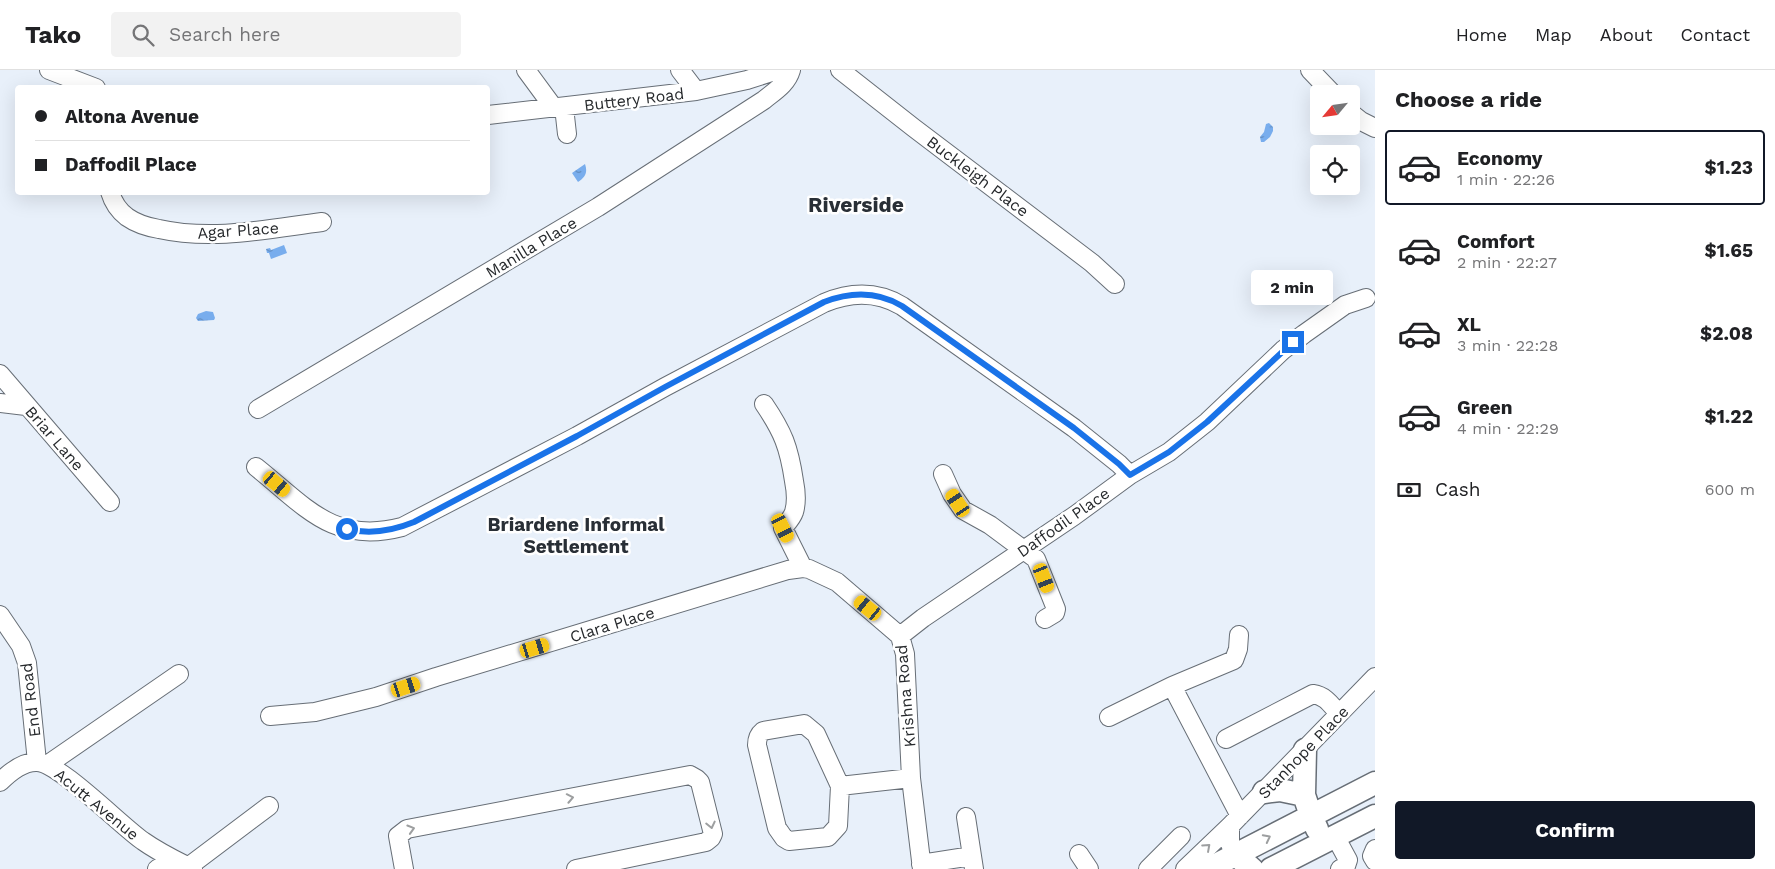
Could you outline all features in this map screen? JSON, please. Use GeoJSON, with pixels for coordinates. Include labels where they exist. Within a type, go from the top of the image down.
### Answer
{"type":"FeatureCollection","features":[{"type":"Feature","properties":{"kind":"main road"},"geometry":{"type":"LineString","coordinates":[[1305,750],[1304,794],[1311,816],[1329,839]]}},
{"type":"Feature","properties":{"kind":"main road"},"geometry":{"type":"LineString","coordinates":[[1208,869],[1375,783]]}},
{"type":"Feature","properties":{"kind":"main road"},"geometry":{"type":"LineString","coordinates":[[1264,792],[1280,790],[1304,794]]}},
{"type":"Feature","properties":{"kind":"main road"},"geometry":{"type":"LineString","coordinates":[[1271,869],[1375,816]]}},
{"type":"Feature","properties":{"kind":"main road"},"geometry":{"type":"LineString","coordinates":[[1235,854],[1252,869]]}},
{"type":"Feature","properties":{"kind":"street"},"geometry":{"type":"LineString","coordinates":[[50,70],[88,85]]}},
{"type":"Feature","properties":{"kind":"street"},"geometry":{"type":"LineString","coordinates":[[526,70],[559,107],[567,134]]}},
{"type":"Feature","properties":{"kind":"street"},"geometry":{"type":"LineString","coordinates":[[680,70],[696,91]]}},
{"type":"Feature","properties":{"kind":"street","name":"Buttery Road"},"geometry":{"type":"LineString","coordinates":[[490,115],[696,91],[747,80],[778,70]]}},
{"type":"Feature","properties":{"kind":"street","name":"Manilla Place"},"geometry":{"type":"LineString","coordinates":[[258,409],[598,207],[764,100],[781,87],[790,75],[791,70]]}},
{"type":"Feature","properties":{"kind":"street","name":"Buckleigh Place"},"geometry":{"type":"LineString","coordinates":[[840,70],[1092,263],[1115,284]]}},
{"type":"Feature","properties":{"kind":"street"},"geometry":{"type":"LineString","coordinates":[[1310,70],[1324,85]]}},
{"type":"Feature","properties":{"kind":"street"},"geometry":{"type":"LineString","coordinates":[[1360,120],[1375,128]]}},
{"type":"Feature","properties":{"kind":"street","name":"Agar Place"},"geometry":{"type":"LineString","coordinates":[[112,195],[118,208],[126,217],[141,226],[176,233],[229,234],[322,222]]}},
{"type":"Feature","properties":{"kind":"street"},"geometry":{"type":"LineString","coordinates":[[256,468],[322,521],[361,532],[402,527],[577,436],[665,387],[836,297],[853,294],[882,296],[891,300],[1074,428],[1130,475]]}},
{"type":"Feature","properties":{"kind":"street","name":"Daffodil Place"},"geometry":{"type":"LineString","coordinates":[[900,636],[923,618],[1130,475],[1163,456],[1207,422],[1283,350],[1345,306],[1366,298]]}},
{"type":"Feature","properties":{"kind":"street","name":"Briar Lane"},"geometry":{"type":"LineString","coordinates":[[0,374],[110,502]]}},
{"type":"Feature","properties":{"kind":"street"},"geometry":{"type":"LineString","coordinates":[[0,403],[26,406]]}},
{"type":"Feature","properties":{"kind":"street"},"geometry":{"type":"LineString","coordinates":[[764,404],[784,436],[789,449],[796,493],[793,514],[783,528],[806,568]]}},
{"type":"Feature","properties":{"kind":"street"},"geometry":{"type":"LineString","coordinates":[[943,474],[960,507],[990,525],[1036,559],[1056,609],[1055,613],[1045,619]]}},
{"type":"Feature","properties":{"kind":"street","name":"Krishna Road"},"geometry":{"type":"LineString","coordinates":[[806,568],[836,582],[900,636],[905,654],[911,778],[921,866]]}},
{"type":"Feature","properties":{"kind":"street","name":"Clara Place"},"geometry":{"type":"LineString","coordinates":[[270,716],[315,712],[376,697],[788,570],[806,568]]}},
{"type":"Feature","properties":{"kind":"street","name":"End Road"},"geometry":{"type":"LineString","coordinates":[[0,615],[21,646],[30,672],[42,763]]}},
{"type":"Feature","properties":{"kind":"street"},"geometry":{"type":"LineString","coordinates":[[1109,717],[1172,686],[1234,660],[1238,650],[1239,635]]}},
{"type":"Feature","properties":{"kind":"street"},"geometry":{"type":"LineString","coordinates":[[42,763],[179,674]]}},
{"type":"Feature","properties":{"kind":"street","name":"Stanhope Place"},"geometry":{"type":"LineString","coordinates":[[1185,869],[1264,792],[1375,677]]}},
{"type":"Feature","properties":{"kind":"street"},"geometry":{"type":"LineString","coordinates":[[1172,686],[1235,821],[1230,844],[1235,854]]}},
{"type":"Feature","properties":{"kind":"street"},"geometry":{"type":"LineString","coordinates":[[1226,739],[1313,694],[1320,695],[1327,700],[1339,714]]}},
{"type":"Feature","properties":{"kind":"street"},"geometry":{"type":"LineString","coordinates":[[804,724],[810,727],[816,734],[840,786],[838,826],[832,835],[823,839],[788,841],[777,828],[756,745],[759,735],[763,732],[804,724]]}},
{"type":"Feature","properties":{"kind":"street","name":"Acutt Avenue"},"geometry":{"type":"LineString","coordinates":[[0,782],[12,772],[24,766],[42,763],[72,782],[141,840],[178,866]]}},
{"type":"Feature","properties":{"kind":"street"},"geometry":{"type":"LineString","coordinates":[[404,869],[398,836],[407,829],[690,775],[697,778],[700,782],[713,834],[706,842],[576,869]]}},
{"type":"Feature","properties":{"kind":"street"},"geometry":{"type":"LineString","coordinates":[[840,786],[911,778]]}},
{"type":"Feature","properties":{"kind":"street"},"geometry":{"type":"LineString","coordinates":[[178,866],[269,806]]}},
{"type":"Feature","properties":{"kind":"street"},"geometry":{"type":"LineString","coordinates":[[921,866],[973,862],[966,817]]}},
{"type":"Feature","properties":{"kind":"street"},"geometry":{"type":"LineString","coordinates":[[1153,868],[1181,836]]}},
{"type":"Feature","properties":{"kind":"street"},"geometry":{"type":"LineString","coordinates":[[1329,839],[1348,860],[1346,866],[1340,869]]}},
{"type":"Feature","properties":{"kind":"street"},"geometry":{"type":"LineString","coordinates":[[1375,849],[1372,852],[1375,861]]}},
{"type":"Feature","properties":{"kind":"street"},"geometry":{"type":"LineString","coordinates":[[1080,854],[1089,869]]}},
{"type":"Feature","properties":{"kind":"water"},"geometry":{"type":"Polygon","coordinates":[[[1269,123],[1273,127],[1273,131],[1270,137],[1261,142],[1260,137],[1264,132],[1266,124],[1269,123]]]}},
{"type":"Feature","properties":{"kind":"water"},"geometry":{"type":"Polygon","coordinates":[[[585,164],[585,175],[578,182],[572,173],[585,164]]]}},
{"type":"Feature","properties":{"kind":"water"},"geometry":{"type":"Polygon","coordinates":[[[284,245],[287,253],[271,259],[266,249],[270,248],[271,250],[284,245]]]}},
{"type":"Feature","properties":{"kind":"water"},"geometry":{"type":"Polygon","coordinates":[[[206,311],[213,312],[214,320],[198,321],[196,318],[198,314],[206,311]]]}},
{"type":"Feature","properties":{"kind":"district","name":"Riverside"},"geometry":{"type":"Point","coordinates":[856,205]}},
{"type":"Feature","properties":{"kind":"district","name":"Briardene Informal Settlement"},"geometry":{"type":"Point","coordinates":[576,535]}},
{"type":"Feature","properties":{"kind":"route"},"geometry":{"type":"LineString","coordinates":[[347,529],[375,532],[402,527],[414,522],[824,302],[845,295],[882,296],[902,306],[1074,428],[1130,475],[1156,461],[1207,422],[1293,342]]}}]}
